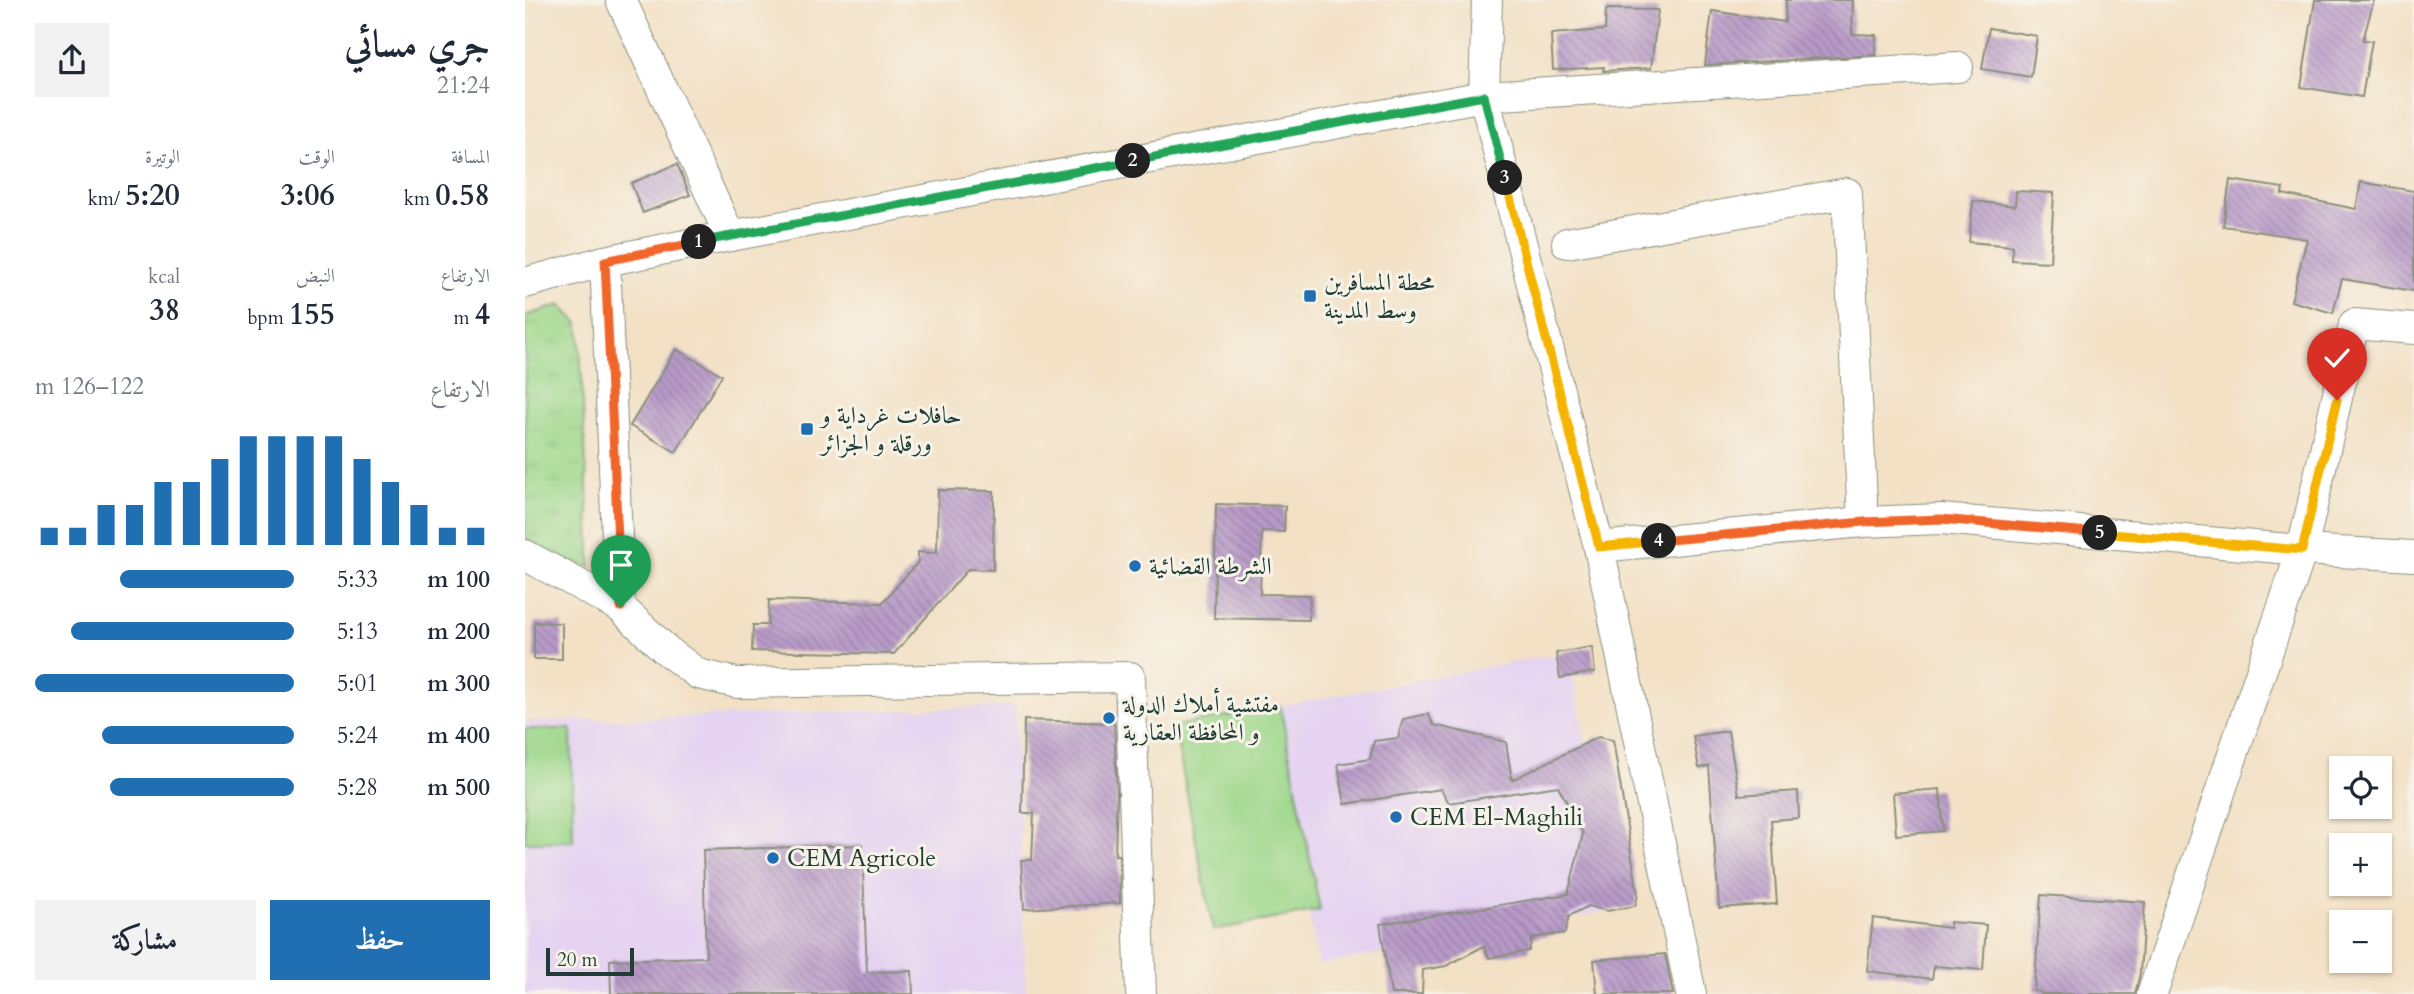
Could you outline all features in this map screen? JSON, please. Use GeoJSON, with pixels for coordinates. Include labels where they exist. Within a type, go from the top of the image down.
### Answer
{"type":"FeatureCollection","features":[{"type":"Feature","properties":{"kind":"street"},"geometry":{"type":"LineString","coordinates":[[621,0],[730,236]]}},
{"type":"Feature","properties":{"kind":"street"},"geometry":{"type":"LineString","coordinates":[[1486,0],[1484,96],[1599,547],[1691,994]]}},
{"type":"Feature","properties":{"kind":"street"},"geometry":{"type":"LineString","coordinates":[[525,283],[605,261],[730,236],[1484,96],[1958,66]]}},
{"type":"Feature","properties":{"kind":"street"},"geometry":{"type":"LineString","coordinates":[[1567,243],[1847,193],[1863,522]]}},
{"type":"Feature","properties":{"kind":"street"},"geometry":{"type":"LineString","coordinates":[[605,261],[621,607]]}},
{"type":"Feature","properties":{"kind":"street"},"geometry":{"type":"LineString","coordinates":[[2152,994],[2302,550],[2354,324],[2414,328]]}},
{"type":"Feature","properties":{"kind":"street"},"geometry":{"type":"LineString","coordinates":[[1599,547],[1863,522],[1941,519],[2302,550],[2414,556]]}},
{"type":"Feature","properties":{"kind":"street"},"geometry":{"type":"LineString","coordinates":[[525,555],[621,607],[666,650],[698,674],[737,683],[1131,677],[1141,994]]}},
{"type":"Feature","properties":{"kind":"shaded area","name":"CEM El-Maghili"},"geometry":{"type":"Polygon","coordinates":[[[1568,652],[1618,909],[1319,965],[1308,912],[1213,930],[1174,726],[1568,652]]]}},
{"type":"Feature","properties":{"kind":"shaded area","name":"CEM Agricole"},"geometry":{"type":"Polygon","coordinates":[[[1015,706],[1026,994],[525,994],[525,722],[1015,706]]]}},
{"type":"Feature","properties":{"kind":"green space"},"geometry":{"type":"Polygon","coordinates":[[[560,305],[579,324],[591,567],[565,560],[525,539],[525,316],[560,305]]]}},
{"type":"Feature","properties":{"kind":"green space"},"geometry":{"type":"Polygon","coordinates":[[[1280,706],[1320,910],[1213,930],[1174,726],[1280,706]]]}},
{"type":"Feature","properties":{"kind":"green space"},"geometry":{"type":"Polygon","coordinates":[[[525,729],[571,729],[573,841],[525,842],[525,729]]]}},
{"type":"Feature","properties":{"kind":"building"},"geometry":{"type":"Polygon","coordinates":[[[1786,0],[1853,0],[1852,34],[1876,35],[1875,55],[1705,65],[1712,11],[1785,22],[1786,0]]]}},
{"type":"Feature","properties":{"kind":"building"},"geometry":{"type":"Polygon","coordinates":[[[2315,0],[2374,0],[2363,40],[2372,41],[2362,97],[2301,87],[2315,0]]]}},
{"type":"Feature","properties":{"kind":"building"},"geometry":{"type":"Polygon","coordinates":[[[1606,9],[1658,10],[1651,68],[1553,70],[1551,34],[1605,30],[1606,9]]]}},
{"type":"Feature","properties":{"kind":"building"},"geometry":{"type":"Polygon","coordinates":[[[1989,28],[2037,36],[2031,77],[1982,69],[1989,28]]]}},
{"type":"Feature","properties":{"kind":"building"},"geometry":{"type":"Polygon","coordinates":[[[677,164],[690,195],[643,213],[631,183],[677,164]]]}},
{"type":"Feature","properties":{"kind":"building"},"geometry":{"type":"Polygon","coordinates":[[[2230,180],[2283,188],[2282,194],[2356,209],[2361,182],[2414,191],[2414,291],[2342,279],[2333,313],[2291,301],[2307,239],[2223,226],[2230,180]]]}},
{"type":"Feature","properties":{"kind":"building"},"geometry":{"type":"Polygon","coordinates":[[[2016,191],[2054,193],[2050,262],[2012,260],[2013,246],[1969,242],[1973,201],[2015,206],[2016,191]]]}},
{"type":"Feature","properties":{"kind":"building"},"geometry":{"type":"Polygon","coordinates":[[[676,349],[722,375],[676,452],[630,426],[676,349]]]}},
{"type":"Feature","properties":{"kind":"building"},"geometry":{"type":"Polygon","coordinates":[[[938,490],[994,491],[993,570],[968,569],[894,654],[752,651],[753,625],[768,625],[769,600],[882,603],[918,562],[918,552],[937,553],[938,490]]]}},
{"type":"Feature","properties":{"kind":"building"},"geometry":{"type":"Polygon","coordinates":[[[1216,504],[1285,506],[1284,532],[1262,531],[1260,594],[1310,595],[1309,620],[1214,618],[1216,504]]]}},
{"type":"Feature","properties":{"kind":"building"},"geometry":{"type":"Polygon","coordinates":[[[534,622],[562,623],[562,659],[534,659],[534,622]]]}},
{"type":"Feature","properties":{"kind":"building"},"geometry":{"type":"Polygon","coordinates":[[[1592,647],[1595,672],[1560,678],[1556,653],[1592,647]]]}},
{"type":"Feature","properties":{"kind":"building"},"geometry":{"type":"Polygon","coordinates":[[[1428,714],[1434,725],[1506,742],[1512,780],[1598,737],[1613,740],[1638,895],[1635,906],[1607,911],[1588,906],[1569,916],[1565,933],[1532,938],[1529,951],[1489,958],[1484,946],[1446,966],[1423,970],[1422,994],[1391,994],[1380,924],[1568,894],[1583,834],[1558,786],[1449,803],[1441,789],[1345,804],[1338,764],[1370,759],[1374,741],[1398,738],[1403,719],[1428,714]]]}},
{"type":"Feature","properties":{"kind":"building"},"geometry":{"type":"Polygon","coordinates":[[[1024,720],[1114,723],[1117,793],[1115,855],[1119,855],[1120,903],[1024,909],[1021,860],[1032,860],[1034,813],[1022,813],[1024,720]]]}},
{"type":"Feature","properties":{"kind":"building"},"geometry":{"type":"Polygon","coordinates":[[[1728,731],[1739,795],[1798,791],[1799,818],[1771,820],[1777,904],[1719,908],[1709,766],[1699,768],[1693,736],[1728,731]]]}},
{"type":"Feature","properties":{"kind":"building"},"geometry":{"type":"Polygon","coordinates":[[[1940,789],[1943,831],[1896,835],[1893,793],[1940,789]]]}},
{"type":"Feature","properties":{"kind":"building"},"geometry":{"type":"Polygon","coordinates":[[[862,845],[867,972],[912,971],[913,994],[611,994],[610,960],[706,957],[703,850],[862,845]]]}},
{"type":"Feature","properties":{"kind":"building"},"geometry":{"type":"Polygon","coordinates":[[[2041,895],[2145,902],[2140,973],[2135,994],[2041,994],[2034,991],[2041,895]]]}},
{"type":"Feature","properties":{"kind":"building"},"geometry":{"type":"Polygon","coordinates":[[[1873,918],[1950,928],[1950,922],[1986,925],[1983,970],[1934,966],[1932,979],[1867,971],[1873,918]]]}},
{"type":"Feature","properties":{"kind":"building"},"geometry":{"type":"Polygon","coordinates":[[[1665,954],[1673,994],[1597,994],[1594,960],[1665,954]]]}},
{"type":"Feature","properties":{"kind":"place","name":"محطة المسافرين وسط المدينة"},"geometry":{"type":"Point","coordinates":[1310,296]}},
{"type":"Feature","properties":{"kind":"place","name":"حافلات غرداية و ورقلة و الجزائر"},"geometry":{"type":"Point","coordinates":[807,429]}},
{"type":"Feature","properties":{"kind":"place","name":"الشرطة القضائية"},"geometry":{"type":"Point","coordinates":[1135,566]}},
{"type":"Feature","properties":{"kind":"place","name":"مفتشية أملاك الدولة و المحافظة العقارية"},"geometry":{"type":"Point","coordinates":[1109,718]}},
{"type":"Feature","properties":{"kind":"place","name":"CEM El-Maghili"},"geometry":{"type":"Point","coordinates":[1396,817]}},
{"type":"Feature","properties":{"kind":"place","name":"CEM Agricole"},"geometry":{"type":"Point","coordinates":[773,858]}},
{"type":"Feature","properties":{"kind":"route"},"geometry":{"type":"LineString","coordinates":[[621,607],[605,261],[1484,96],[1599,547],[1863,522],[1941,519],[2302,550],[2337,400]]}}]}
